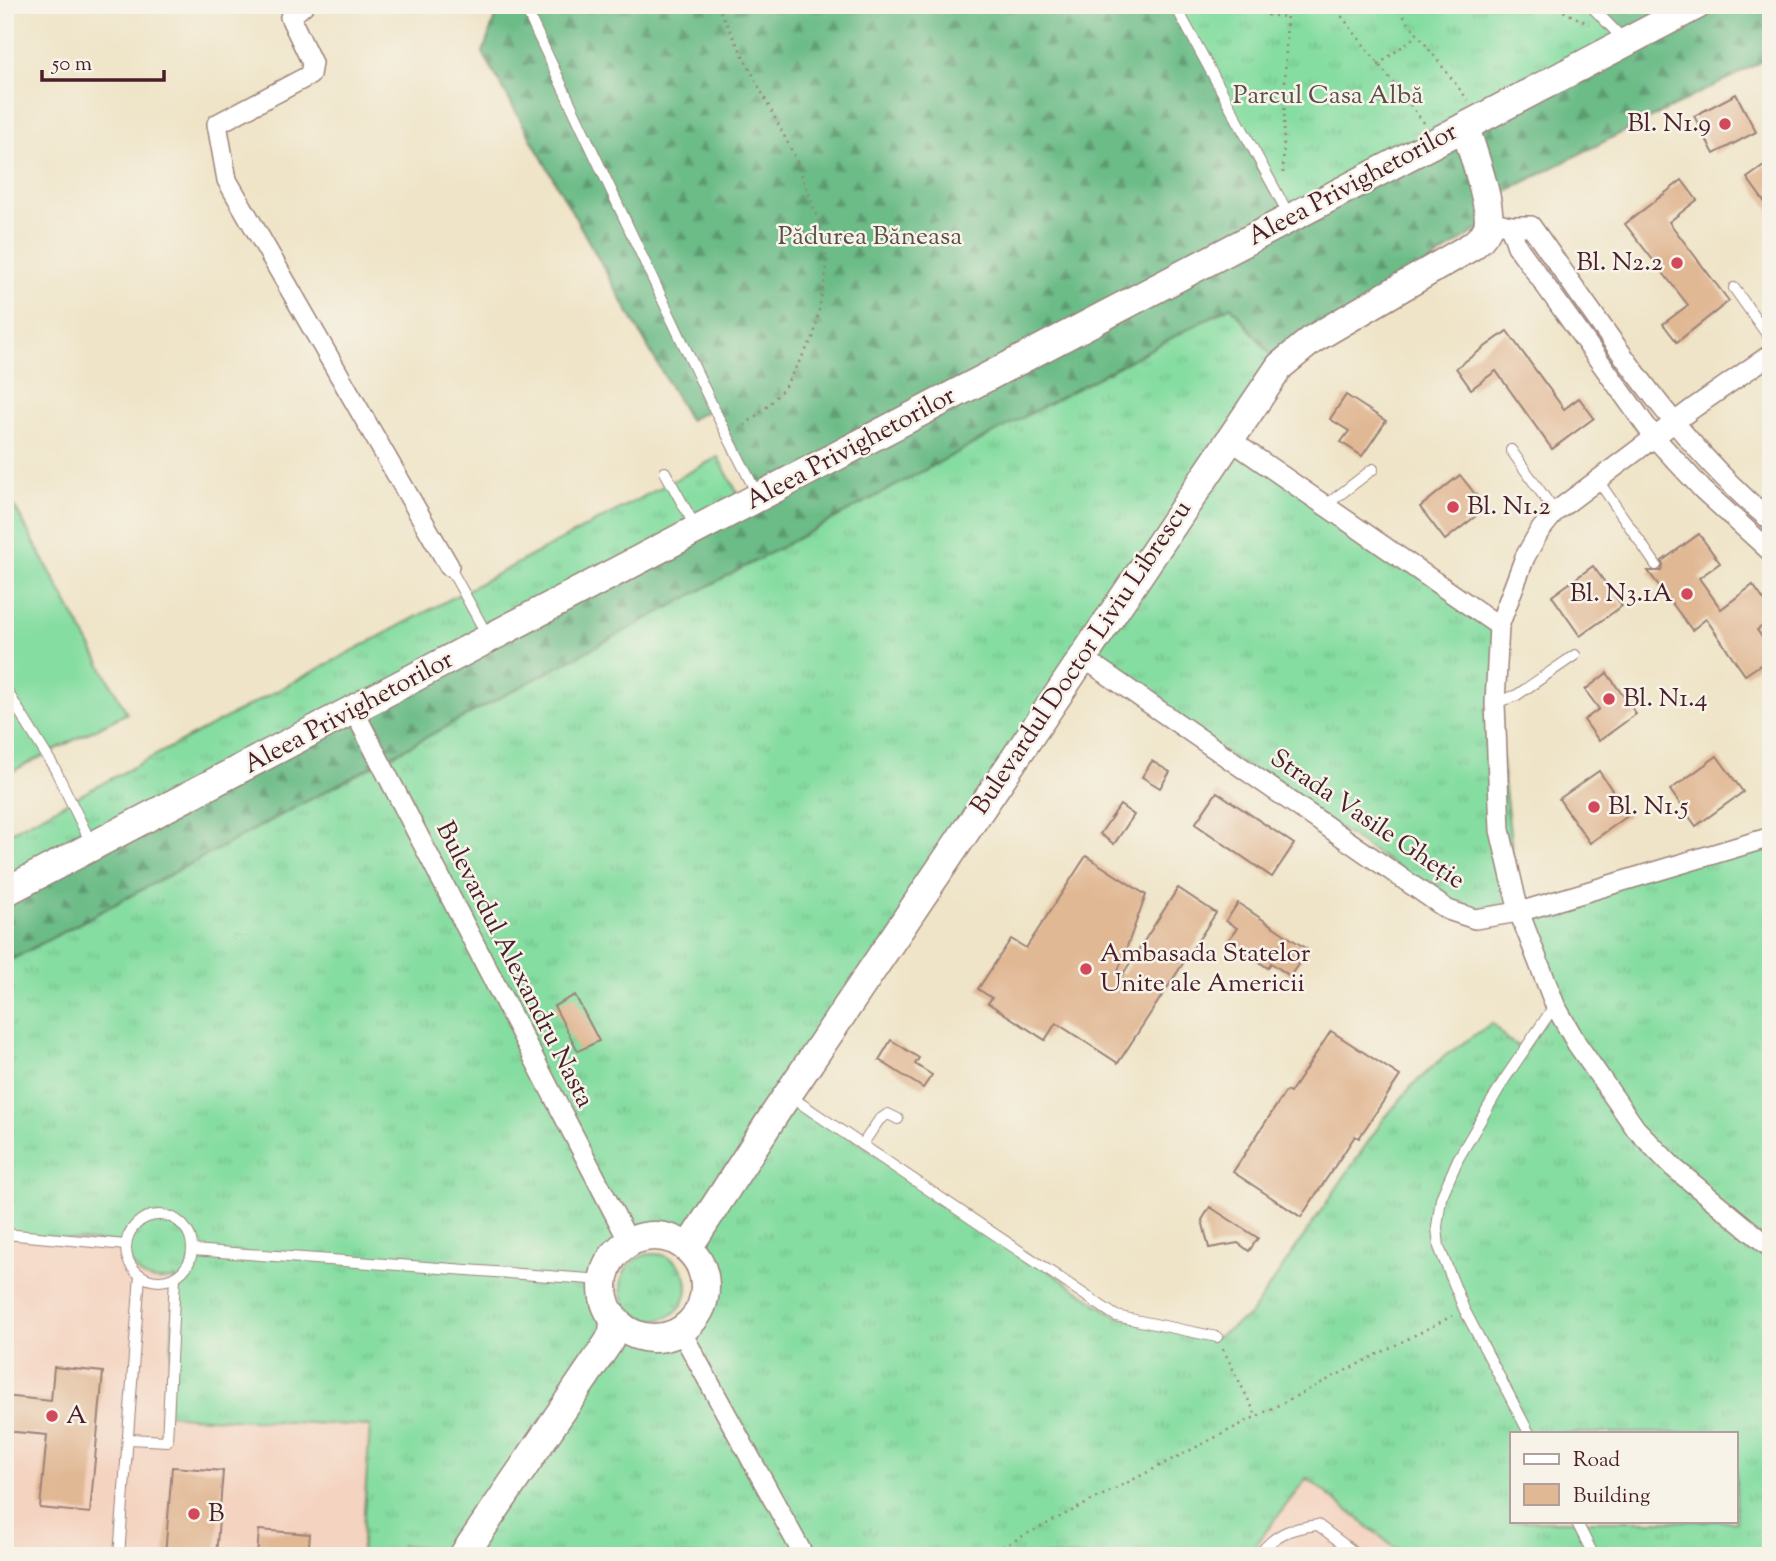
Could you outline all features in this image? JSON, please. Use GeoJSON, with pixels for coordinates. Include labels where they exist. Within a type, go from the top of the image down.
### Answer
{"type":"FeatureCollection","features":[{"type":"Feature","properties":{"kind":"street"},"geometry":{"type":"LineString","coordinates":[[304,5],[290,18],[312,63],[310,75],[217,124],[226,180],[449,566]]}},
{"type":"Feature","properties":{"kind":"street","name":"Aleea Privighetorilor"},"geometry":{"type":"LineString","coordinates":[[5,892],[759,498],[1286,210],[1438,141],[1626,42],[1662,18],[1697,5]]}},
{"type":"Feature","properties":{"kind":"street"},"geometry":{"type":"LineString","coordinates":[[1473,122],[1495,216]]}},
{"type":"Feature","properties":{"kind":"street"},"geometry":{"type":"LineString","coordinates":[[1438,141],[1654,437],[1703,490],[1771,552]]}},
{"type":"Feature","properties":{"kind":"street"},"geometry":{"type":"LineString","coordinates":[[1495,216],[1531,226],[1673,423],[1712,468],[1771,521]]}},
{"type":"Feature","properties":{"kind":"street","name":"Bulevardul Doctor Liviu Librescu"},"geometry":{"type":"LineString","coordinates":[[688,1248],[788,1095],[1280,366],[1296,351],[1472,246],[1483,237],[1495,216]]}},
{"type":"Feature","properties":{"kind":"street"},"geometry":{"type":"LineString","coordinates":[[1771,355],[1597,478],[1555,512],[1539,532],[1525,557],[1499,626],[1495,704],[1500,830],[1519,912],[1555,1006],[1577,1044],[1636,1129],[1674,1168],[1771,1248]]}},
{"type":"Feature","properties":{"kind":"street"},"geometry":{"type":"LineString","coordinates":[[1229,439],[1499,626]]}},
{"type":"Feature","properties":{"kind":"street","name":"Strada Vasile Gheție"},"geometry":{"type":"LineString","coordinates":[[1082,657],[1448,910],[1475,919],[1519,912],[1771,837]]}},
{"type":"Feature","properties":{"kind":"street","name":"Bulevardul Alexandru Nasta"},"geometry":{"type":"LineString","coordinates":[[354,711],[629,1242]]}},
{"type":"Feature","properties":{"kind":"street"},"geometry":{"type":"LineString","coordinates":[[649,1236],[666,1237],[688,1248],[698,1260],[703,1272],[705,1290],[703,1304],[695,1318],[681,1331],[665,1338],[639,1337],[614,1321],[602,1293],[609,1261],[629,1242],[649,1236]]}},
{"type":"Feature","properties":{"kind":"street"},"geometry":{"type":"LineString","coordinates":[[463,1556],[608,1343],[614,1321]]}},
{"type":"Feature","properties":{"kind":"street"},"geometry":{"type":"LineString","coordinates":[[681,1331],[804,1556]]}},
{"type":"Feature","properties":{"kind":"street"},"geometry":{"type":"LineString","coordinates":[[483,1556],[623,1349],[630,1341],[639,1337]]}},
{"type":"Feature","properties":{"kind":"lane"},"geometry":{"type":"LineString","coordinates":[[524,5],[759,498]]}},
{"type":"Feature","properties":{"kind":"lane"},"geometry":{"type":"LineString","coordinates":[[1175,5],[1286,210]]}},
{"type":"Feature","properties":{"kind":"lane"},"geometry":{"type":"LineString","coordinates":[[1590,5],[1626,42]]}},
{"type":"Feature","properties":{"kind":"lane"},"geometry":{"type":"LineString","coordinates":[[1734,288],[1771,340]]}},
{"type":"Feature","properties":{"kind":"lane"},"geometry":{"type":"LineString","coordinates":[[1511,450],[1555,512]]}},
{"type":"Feature","properties":{"kind":"lane"},"geometry":{"type":"LineString","coordinates":[[1325,506],[1373,469]]}},
{"type":"Feature","properties":{"kind":"lane"},"geometry":{"type":"LineString","coordinates":[[666,472],[696,530]]}},
{"type":"Feature","properties":{"kind":"lane"},"geometry":{"type":"LineString","coordinates":[[1597,478],[1656,565]]}},
{"type":"Feature","properties":{"kind":"lane"},"geometry":{"type":"LineString","coordinates":[[449,566],[489,639]]}},
{"type":"Feature","properties":{"kind":"lane"},"geometry":{"type":"LineString","coordinates":[[1495,704],[1517,695],[1575,655]]}},
{"type":"Feature","properties":{"kind":"lane"},"geometry":{"type":"LineString","coordinates":[[5,688],[55,769],[93,847]]}},
{"type":"Feature","properties":{"kind":"lane"},"geometry":{"type":"LineString","coordinates":[[1528,1432],[1464,1309],[1439,1247],[1437,1227],[1441,1198],[1458,1159],[1504,1080],[1555,1006]]}},
{"type":"Feature","properties":{"kind":"lane"},"geometry":{"type":"LineString","coordinates":[[788,1095],[1116,1316],[1217,1336]]}},
{"type":"Feature","properties":{"kind":"lane"},"geometry":{"type":"LineString","coordinates":[[862,1145],[879,1120],[888,1114],[898,1119]]}},
{"type":"Feature","properties":{"kind":"lane"},"geometry":{"type":"LineString","coordinates":[[155,1215],[166,1215],[177,1219],[186,1228],[192,1238],[193,1250],[186,1268],[175,1278],[154,1281],[140,1275],[130,1263],[126,1244],[131,1231],[139,1222],[155,1215]]}},
{"type":"Feature","properties":{"kind":"lane"},"geometry":{"type":"LineString","coordinates":[[5,1234],[126,1244]]}},
{"type":"Feature","properties":{"kind":"lane"},"geometry":{"type":"LineString","coordinates":[[193,1250],[603,1280]]}},
{"type":"Feature","properties":{"kind":"lane"},"geometry":{"type":"LineString","coordinates":[[119,1556],[140,1275]]}},
{"type":"Feature","properties":{"kind":"lane"},"geometry":{"type":"LineString","coordinates":[[129,1439],[167,1441],[175,1278]]}},
{"type":"Feature","properties":{"kind":"lane"},"geometry":{"type":"LineString","coordinates":[[1577,1522],[1594,1556]]}},
{"type":"Feature","properties":{"kind":"lane"},"geometry":{"type":"LineString","coordinates":[[1258,1556],[1268,1543],[1292,1528],[1318,1525],[1359,1556]]}},
{"type":"Feature","properties":{"kind":"path"},"geometry":{"type":"LineString","coordinates":[[717,5],[796,159],[824,236],[827,267],[814,336],[808,347],[784,388],[729,438]]}},
{"type":"Feature","properties":{"kind":"path"},"geometry":{"type":"LineString","coordinates":[[1241,5],[1267,15],[1287,17]]}},
{"type":"Feature","properties":{"kind":"path"},"geometry":{"type":"LineString","coordinates":[[1286,210],[1287,5]]}},
{"type":"Feature","properties":{"kind":"path"},"geometry":{"type":"LineString","coordinates":[[1332,5],[1438,141]]}},
{"type":"Feature","properties":{"kind":"path"},"geometry":{"type":"LineString","coordinates":[[1395,5],[1473,122]]}},
{"type":"Feature","properties":{"kind":"path"},"geometry":{"type":"LineString","coordinates":[[1378,65],[1417,35]]}},
{"type":"Feature","properties":{"kind":"path"},"geometry":{"type":"LineString","coordinates":[[984,1556],[1464,1309]]}},
{"type":"Feature","properties":{"kind":"path"},"geometry":{"type":"LineString","coordinates":[[1217,1336],[1257,1416]]}},
{"type":"Feature","properties":{"kind":"shaded area"},"geometry":{"type":"Polygon","coordinates":[[[5,1234],[603,1280],[602,1293],[609,1313],[621,1327],[651,1338],[665,1337],[681,1331],[804,1556],[5,1556],[5,1234]]]}},
{"type":"Feature","properties":{"kind":"shaded area"},"geometry":{"type":"Polygon","coordinates":[[[1307,1478],[1405,1556],[1247,1556],[1307,1478]]]}},
{"type":"Feature","properties":{"kind":"green space","name":"Pădurea Băneasa"},"geometry":{"type":"Polygon","coordinates":[[[499,5],[1175,5],[1291,218],[1625,43],[1590,5],[1771,5],[1771,57],[1487,201],[1490,221],[1280,366],[1231,306],[5,963],[5,899],[759,497],[713,408],[689,420],[483,53],[499,5]]]}},
{"type":"Feature","properties":{"kind":"green space","name":"Parcul Casa Albă"},"geometry":{"type":"Polygon","coordinates":[[[1175,5],[1590,5],[1626,42],[1291,218],[1175,5]]]}},
{"type":"Feature","properties":{"kind":"green space"},"geometry":{"type":"Polygon","coordinates":[[[1232,305],[1280,366],[1229,439],[1499,626],[1495,703],[1519,912],[1771,837],[1771,1556],[1596,1556],[1578,1522],[1738,1522],[1738,1432],[1510,1432],[1510,1522],[1577,1522],[1594,1556],[1405,1556],[1307,1478],[1247,1556],[423,1556],[423,1547],[401,1545],[400,1554],[361,1556],[370,1426],[168,1414],[175,1278],[156,1280],[141,1274],[131,1262],[126,1244],[5,1234],[5,963],[1232,305]],[[1083,658],[788,1095],[1116,1316],[1217,1337],[1250,1315],[1383,1120],[1411,1087],[1442,1058],[1492,1023],[1507,1040],[1526,1050],[1555,1005],[1519,912],[1475,919],[1083,658]],[[649,1236],[624,1246],[610,1262],[604,1281],[605,1301],[614,1319],[628,1333],[647,1339],[669,1336],[690,1324],[701,1307],[704,1296],[705,1285],[700,1263],[685,1246],[659,1236],[649,1236]]]}},
{"type":"Feature","properties":{"kind":"green space"},"geometry":{"type":"Polygon","coordinates":[[[718,457],[744,505],[5,892],[5,835],[718,457]]]}},
{"type":"Feature","properties":{"kind":"green space"},"geometry":{"type":"Polygon","coordinates":[[[5,489],[127,713],[5,775],[5,489]]]}},
{"type":"Feature","properties":{"kind":"green space"},"geometry":{"type":"Polygon","coordinates":[[[654,1254],[667,1256],[677,1264],[685,1274],[685,1300],[677,1310],[667,1318],[654,1320],[641,1318],[631,1310],[623,1300],[621,1287],[623,1274],[631,1264],[641,1256],[654,1254]]]}},
{"type":"Feature","properties":{"kind":"building","name":"Bl. N1.9"},"geometry":{"type":"Polygon","coordinates":[[[1736,94],[1756,132],[1714,154],[1694,116],[1736,94]]]}},
{"type":"Feature","properties":{"kind":"building"},"geometry":{"type":"Polygon","coordinates":[[[1771,161],[1771,211],[1747,178],[1771,161]]]}},
{"type":"Feature","properties":{"kind":"building","name":"Bl. N2.2"},"geometry":{"type":"Polygon","coordinates":[[[1682,180],[1697,200],[1669,222],[1729,301],[1677,342],[1663,324],[1688,305],[1625,224],[1682,180]]]}},
{"type":"Feature","properties":{"kind":"building"},"geometry":{"type":"Polygon","coordinates":[[[1507,331],[1564,409],[1579,398],[1594,418],[1552,449],[1496,371],[1471,389],[1456,368],[1507,331]]]}},
{"type":"Feature","properties":{"kind":"building"},"geometry":{"type":"Polygon","coordinates":[[[1346,395],[1386,421],[1362,456],[1341,442],[1349,431],[1330,419],[1346,395]]]}},
{"type":"Feature","properties":{"kind":"building","name":"Bl. N1.2"},"geometry":{"type":"Polygon","coordinates":[[[1460,475],[1486,508],[1445,540],[1420,507],[1460,475]]]}},
{"type":"Feature","properties":{"kind":"building"},"geometry":{"type":"Polygon","coordinates":[[[1699,534],[1720,563],[1699,578],[1721,609],[1753,585],[1771,610],[1771,620],[1757,630],[1771,650],[1771,680],[1760,665],[1745,675],[1706,619],[1692,630],[1648,571],[1661,571],[1662,561],[1699,534]]]}},
{"type":"Feature","properties":{"kind":"building"},"geometry":{"type":"Polygon","coordinates":[[[1593,566],[1622,606],[1580,636],[1552,596],[1593,566]]]}},
{"type":"Feature","properties":{"kind":"building","name":"Bl. N1.4"},"geometry":{"type":"Polygon","coordinates":[[[1607,673],[1636,714],[1599,741],[1584,720],[1599,709],[1585,690],[1607,673]]]}},
{"type":"Feature","properties":{"kind":"building"},"geometry":{"type":"Polygon","coordinates":[[[1717,756],[1743,792],[1696,826],[1670,790],[1717,756]]]}},
{"type":"Feature","properties":{"kind":"building"},"geometry":{"type":"Polygon","coordinates":[[[1152,761],[1170,772],[1160,788],[1142,777],[1152,761]]]}},
{"type":"Feature","properties":{"kind":"building","name":"Bl. N1.5"},"geometry":{"type":"Polygon","coordinates":[[[1599,771],[1629,815],[1590,843],[1559,799],[1599,771]]]}},
{"type":"Feature","properties":{"kind":"building"},"geometry":{"type":"Polygon","coordinates":[[[1217,792],[1294,844],[1272,877],[1195,824],[1217,792]]]}},
{"type":"Feature","properties":{"kind":"building"},"geometry":{"type":"Polygon","coordinates":[[[1120,805],[1134,815],[1114,844],[1100,834],[1120,805]]]}},
{"type":"Feature","properties":{"kind":"building","name":"Ambasada Statelor Unite ale Americii"},"geometry":{"type":"Polygon","coordinates":[[[1086,856],[1146,895],[1118,971],[1123,974],[1178,888],[1216,913],[1118,1063],[1056,1023],[1045,1040],[988,1003],[992,998],[978,989],[1011,939],[1026,948],[1086,856]]]}},
{"type":"Feature","properties":{"kind":"building"},"geometry":{"type":"Polygon","coordinates":[[[1238,903],[1308,950],[1290,976],[1271,963],[1268,968],[1228,941],[1237,928],[1226,921],[1238,903]]]}},
{"type":"Feature","properties":{"kind":"building"},"geometry":{"type":"Polygon","coordinates":[[[575,995],[599,1041],[578,1051],[554,1006],[575,995]]]}},
{"type":"Feature","properties":{"kind":"building"},"geometry":{"type":"Polygon","coordinates":[[[1331,1031],[1400,1076],[1359,1138],[1355,1136],[1301,1217],[1233,1172],[1286,1091],[1290,1093],[1331,1031]]]}},
{"type":"Feature","properties":{"kind":"building"},"geometry":{"type":"Polygon","coordinates":[[[891,1040],[919,1058],[915,1064],[932,1075],[923,1088],[879,1060],[891,1040]]]}},
{"type":"Feature","properties":{"kind":"building"},"geometry":{"type":"Polygon","coordinates":[[[1210,1207],[1258,1238],[1249,1251],[1238,1243],[1209,1248],[1202,1220],[1210,1207]]]}},
{"type":"Feature","properties":{"kind":"building","name":"A"},"geometry":{"type":"Polygon","coordinates":[[[54,1367],[103,1372],[90,1513],[40,1508],[47,1435],[5,1431],[5,1396],[51,1401],[54,1367]]]}},
{"type":"Feature","properties":{"kind":"building","name":"B"},"geometry":{"type":"Polygon","coordinates":[[[172,1467],[223,1471],[216,1556],[165,1556],[172,1467]]]}},
{"type":"Feature","properties":{"kind":"building","name":"B"},"geometry":{"type":"Polygon","coordinates":[[[259,1530],[310,1534],[308,1556],[257,1556],[259,1530]]]}},
{"type":"Feature","properties":{"kind":"place","name":"Bl. N1.9"},"geometry":{"type":"Point","coordinates":[1725,124]}},
{"type":"Feature","properties":{"kind":"place","name":"Bl. N2.2"},"geometry":{"type":"Point","coordinates":[1677,263]}},
{"type":"Feature","properties":{"kind":"place","name":"Bl. N1.2"},"geometry":{"type":"Point","coordinates":[1453,507]}},
{"type":"Feature","properties":{"kind":"place","name":"Bl. N3.1A"},"geometry":{"type":"Point","coordinates":[1687,594]}},
{"type":"Feature","properties":{"kind":"place","name":"Bl. N1.4"},"geometry":{"type":"Point","coordinates":[1609,699]}},
{"type":"Feature","properties":{"kind":"place","name":"Bl. N1.5"},"geometry":{"type":"Point","coordinates":[1594,807]}},
{"type":"Feature","properties":{"kind":"place","name":"Ambasada Statelor Unite ale Americii"},"geometry":{"type":"Point","coordinates":[1086,969]}},
{"type":"Feature","properties":{"kind":"place","name":"A"},"geometry":{"type":"Point","coordinates":[52,1416]}},
{"type":"Feature","properties":{"kind":"place","name":"B"},"geometry":{"type":"Point","coordinates":[194,1514]}}]}
